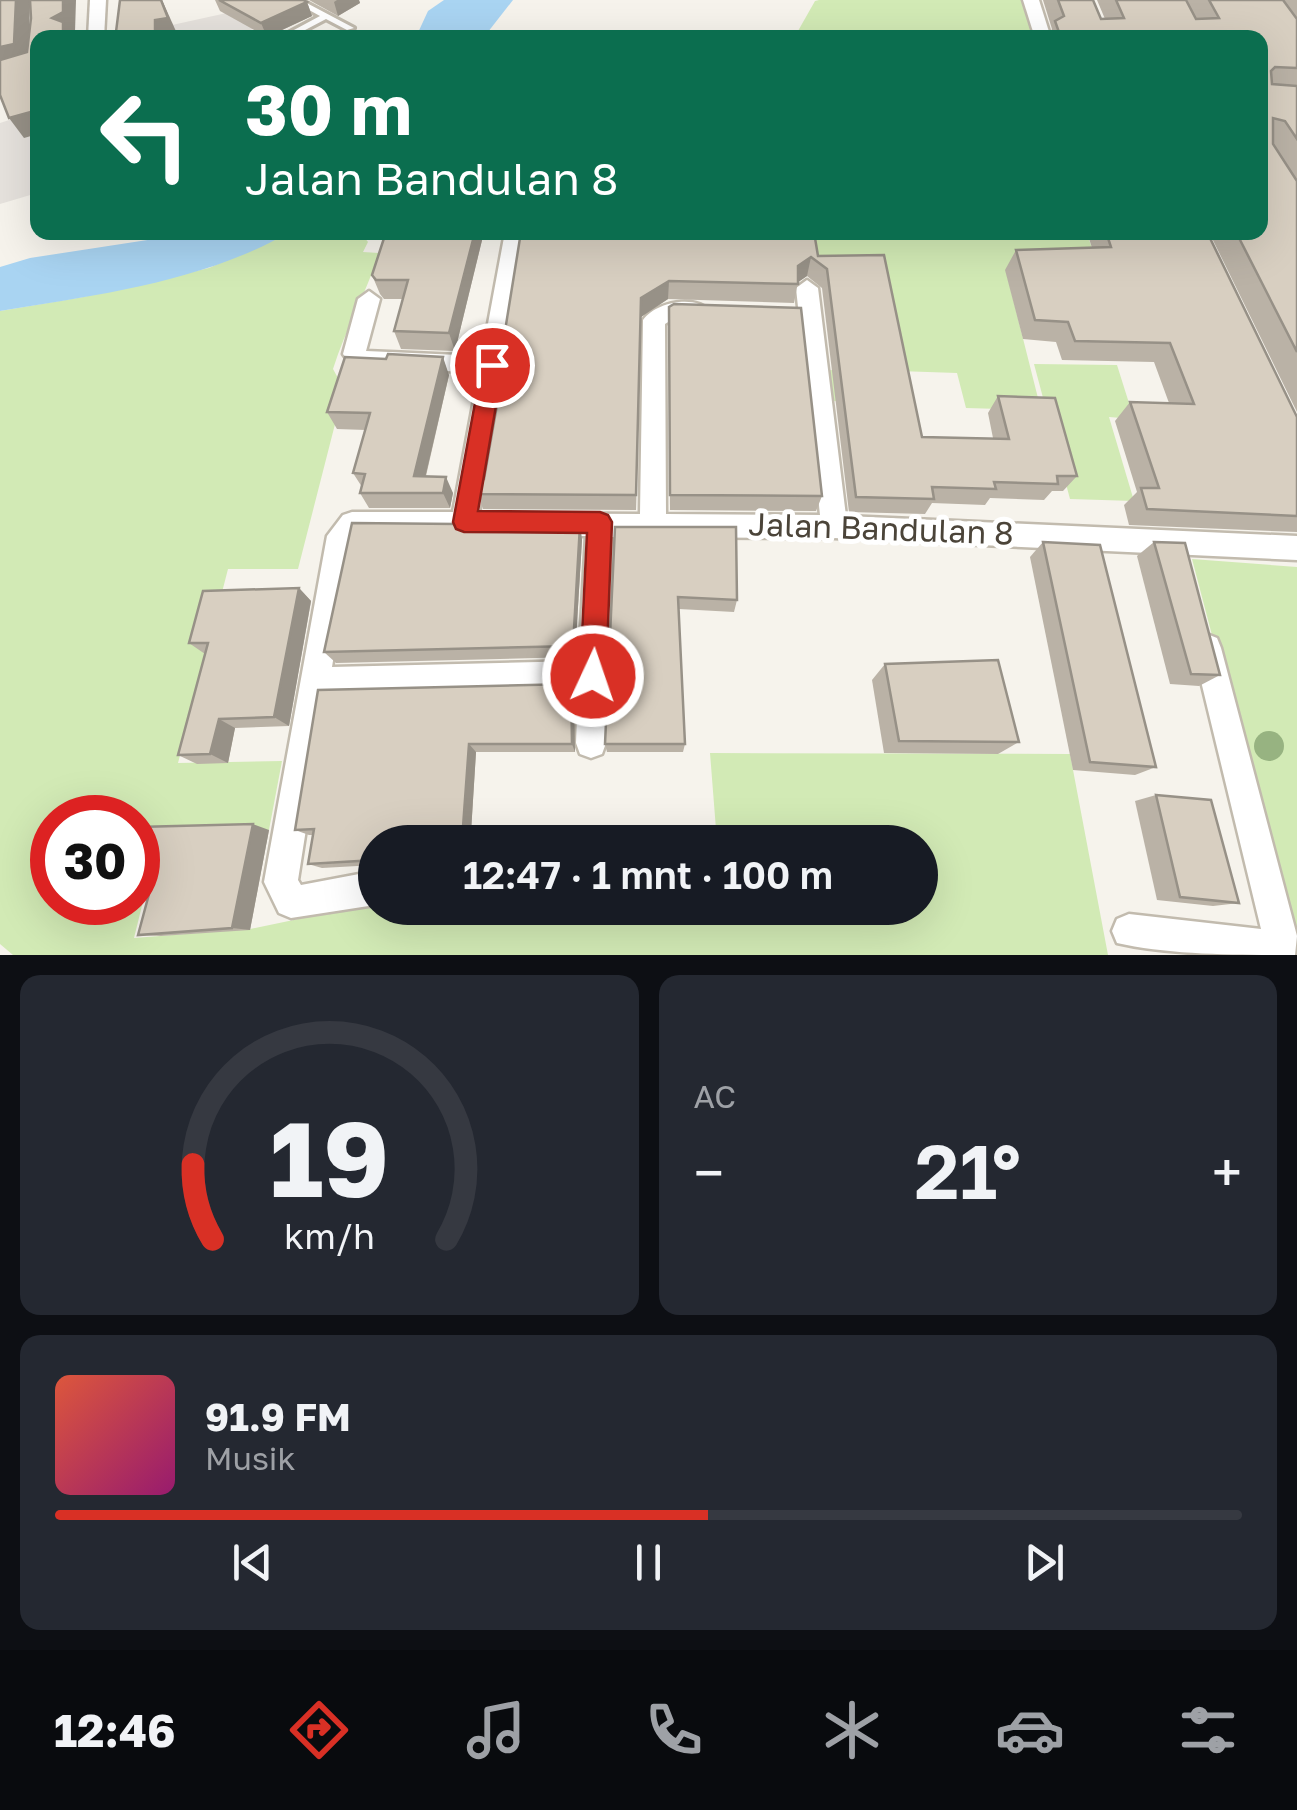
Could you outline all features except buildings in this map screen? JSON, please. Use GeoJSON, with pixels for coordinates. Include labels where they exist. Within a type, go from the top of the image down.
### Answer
{"type":"FeatureCollection","features":[{"type":"Feature","properties":{"kind":"street"},"geometry":{"type":"LineString","coordinates":[[96,30],[98,0]]}},
{"type":"Feature","properties":{"kind":"street"},"geometry":{"type":"LineString","coordinates":[[1031,0],[1040,30]]}},
{"type":"Feature","properties":{"kind":"street"},"geometry":{"type":"LineString","coordinates":[[464,522],[514,240]]}},
{"type":"Feature","properties":{"kind":"street"},"geometry":{"type":"LineString","coordinates":[[807,288],[801,315],[834,527]]}},
{"type":"Feature","properties":{"kind":"street"},"geometry":{"type":"LineString","coordinates":[[372,291],[354,346],[358,359],[492,365]]}},
{"type":"Feature","properties":{"kind":"street"},"geometry":{"type":"LineString","coordinates":[[653,523],[654,320],[668,311],[721,313]]}},
{"type":"Feature","properties":{"kind":"street","name":"Jalan Bandulan 8"},"geometry":{"type":"LineString","coordinates":[[314,682],[340,536],[345,528],[364,520],[834,527],[1297,548]]}},
{"type":"Feature","properties":{"kind":"street"},"geometry":{"type":"LineString","coordinates":[[591,742],[600,522]]}},
{"type":"Feature","properties":{"kind":"street"},"geometry":{"type":"LineString","coordinates":[[1179,542],[1189,580]]}},
{"type":"Feature","properties":{"kind":"street"},"geometry":{"type":"LineString","coordinates":[[1129,930],[1270,948],[1282,944],[1198,616]]}},
{"type":"Feature","properties":{"kind":"street"},"geometry":{"type":"LineString","coordinates":[[358,891],[291,901],[281,882],[314,682],[593,676]]}},
{"type":"Feature","properties":{"kind":"lane"},"geometry":{"type":"LineString","coordinates":[[295,0],[350,28]]}},
{"type":"Feature","properties":{"kind":"lane"},"geometry":{"type":"LineString","coordinates":[[299,30],[326,16]]}},
{"type":"Feature","properties":{"kind":"shaded area"},"geometry":{"type":"Polygon","coordinates":[[[254,7],[269,21],[250,30],[149,30],[254,7]]]}},
{"type":"Feature","properties":{"kind":"shaded area"},"geometry":{"type":"Polygon","coordinates":[[[30,113],[30,195],[0,204],[0,123],[30,113]]]}},
{"type":"Feature","properties":{"kind":"green space"},"geometry":{"type":"Polygon","coordinates":[[[1027,0],[1036,30],[799,30],[815,1],[1027,0]]]}},
{"type":"Feature","properties":{"kind":"green space"},"geometry":{"type":"Polygon","coordinates":[[[272,240],[366,240],[363,252],[379,253],[333,369],[344,389],[298,569],[228,569],[178,763],[282,761],[269,830],[160,833],[160,795],[30,795],[30,925],[137,925],[134,938],[250,929],[358,907],[358,925],[938,925],[938,825],[716,825],[710,753],[1070,754],[1108,955],[13,955],[0,944],[0,311],[83,297],[209,268],[272,240]]]}},
{"type":"Feature","properties":{"kind":"green space"},"geometry":{"type":"Polygon","coordinates":[[[807,240],[1089,240],[1098,268],[1006,271],[1041,410],[966,408],[957,373],[898,371],[903,402],[829,401],[826,370],[896,371],[814,275],[807,240]]]}},
{"type":"Feature","properties":{"kind":"green space"},"geometry":{"type":"Polygon","coordinates":[[[1034,364],[1117,365],[1134,419],[1109,417],[1134,501],[1070,499],[1034,364]]]}},
{"type":"Feature","properties":{"kind":"green space"},"geometry":{"type":"Polygon","coordinates":[[[1192,559],[1297,567],[1297,955],[1296,955],[1192,559]]]}},
{"type":"Feature","properties":{"kind":"water"},"geometry":{"type":"Polygon","coordinates":[[[444,0],[513,0],[489,30],[419,30],[428,11],[444,0]]]}},
{"type":"Feature","properties":{"kind":"water"},"geometry":{"type":"Polygon","coordinates":[[[147,240],[274,240],[185,275],[0,311],[0,267],[30,258],[147,240]]]}},
{"type":"Feature","properties":{"kind":"route"},"geometry":{"type":"LineString","coordinates":[[492,365],[464,522],[600,522],[593,676]]}}]}
